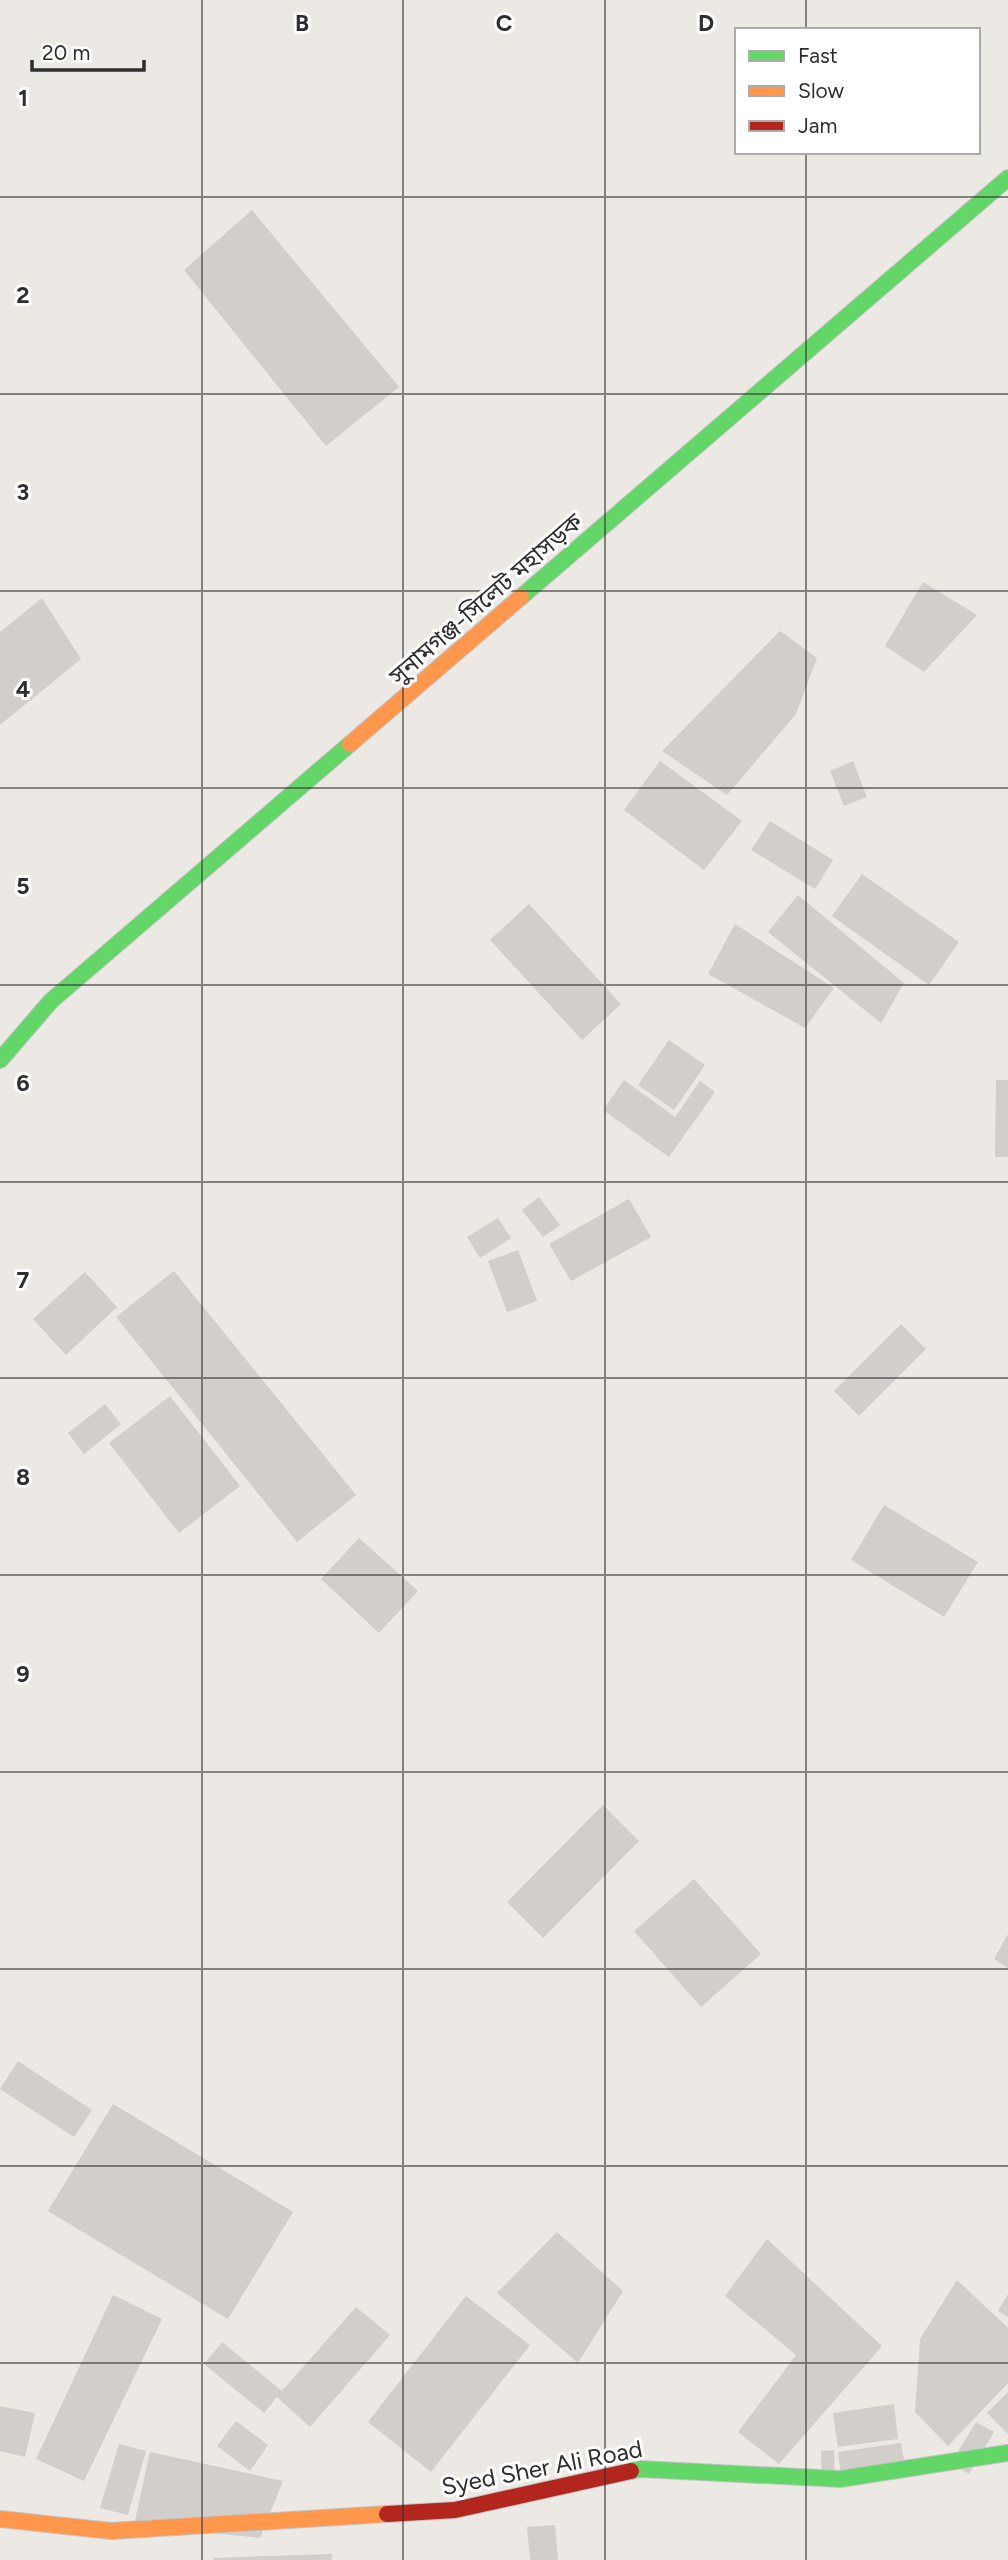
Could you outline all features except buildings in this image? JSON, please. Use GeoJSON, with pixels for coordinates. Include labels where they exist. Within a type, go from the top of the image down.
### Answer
{"type":"FeatureCollection","features":[{"type":"Feature","properties":{"kind":"main road","name":"সুনামগঞ্জ-সিলেট মহাসড়ক"},"geometry":{"type":"LineString","coordinates":[[0,1060],[51,1001],[1008,178]]}},
{"type":"Feature","properties":{"kind":"main road","name":"Syed Sher Ali Road"},"geometry":{"type":"LineString","coordinates":[[0,2519],[111,2531],[455,2510],[640,2469],[840,2479],[1008,2453]]}},
{"type":"Feature","properties":{"kind":"traffic: fast"},"geometry":{"type":"LineString","coordinates":[[521,597],[1008,178]]}},
{"type":"Feature","properties":{"kind":"traffic: fast"},"geometry":{"type":"LineString","coordinates":[[0,1060],[51,1001],[350,744]]}},
{"type":"Feature","properties":{"kind":"traffic: fast"},"geometry":{"type":"LineString","coordinates":[[631,2471],[640,2469],[840,2479],[1008,2453]]}},
{"type":"Feature","properties":{"kind":"traffic: slow"},"geometry":{"type":"LineString","coordinates":[[350,744],[521,597]]}},
{"type":"Feature","properties":{"kind":"traffic: slow"},"geometry":{"type":"LineString","coordinates":[[0,2519],[111,2531],[387,2514]]}},
{"type":"Feature","properties":{"kind":"traffic: jam"},"geometry":{"type":"LineString","coordinates":[[387,2514],[455,2510],[631,2471]]}}]}
